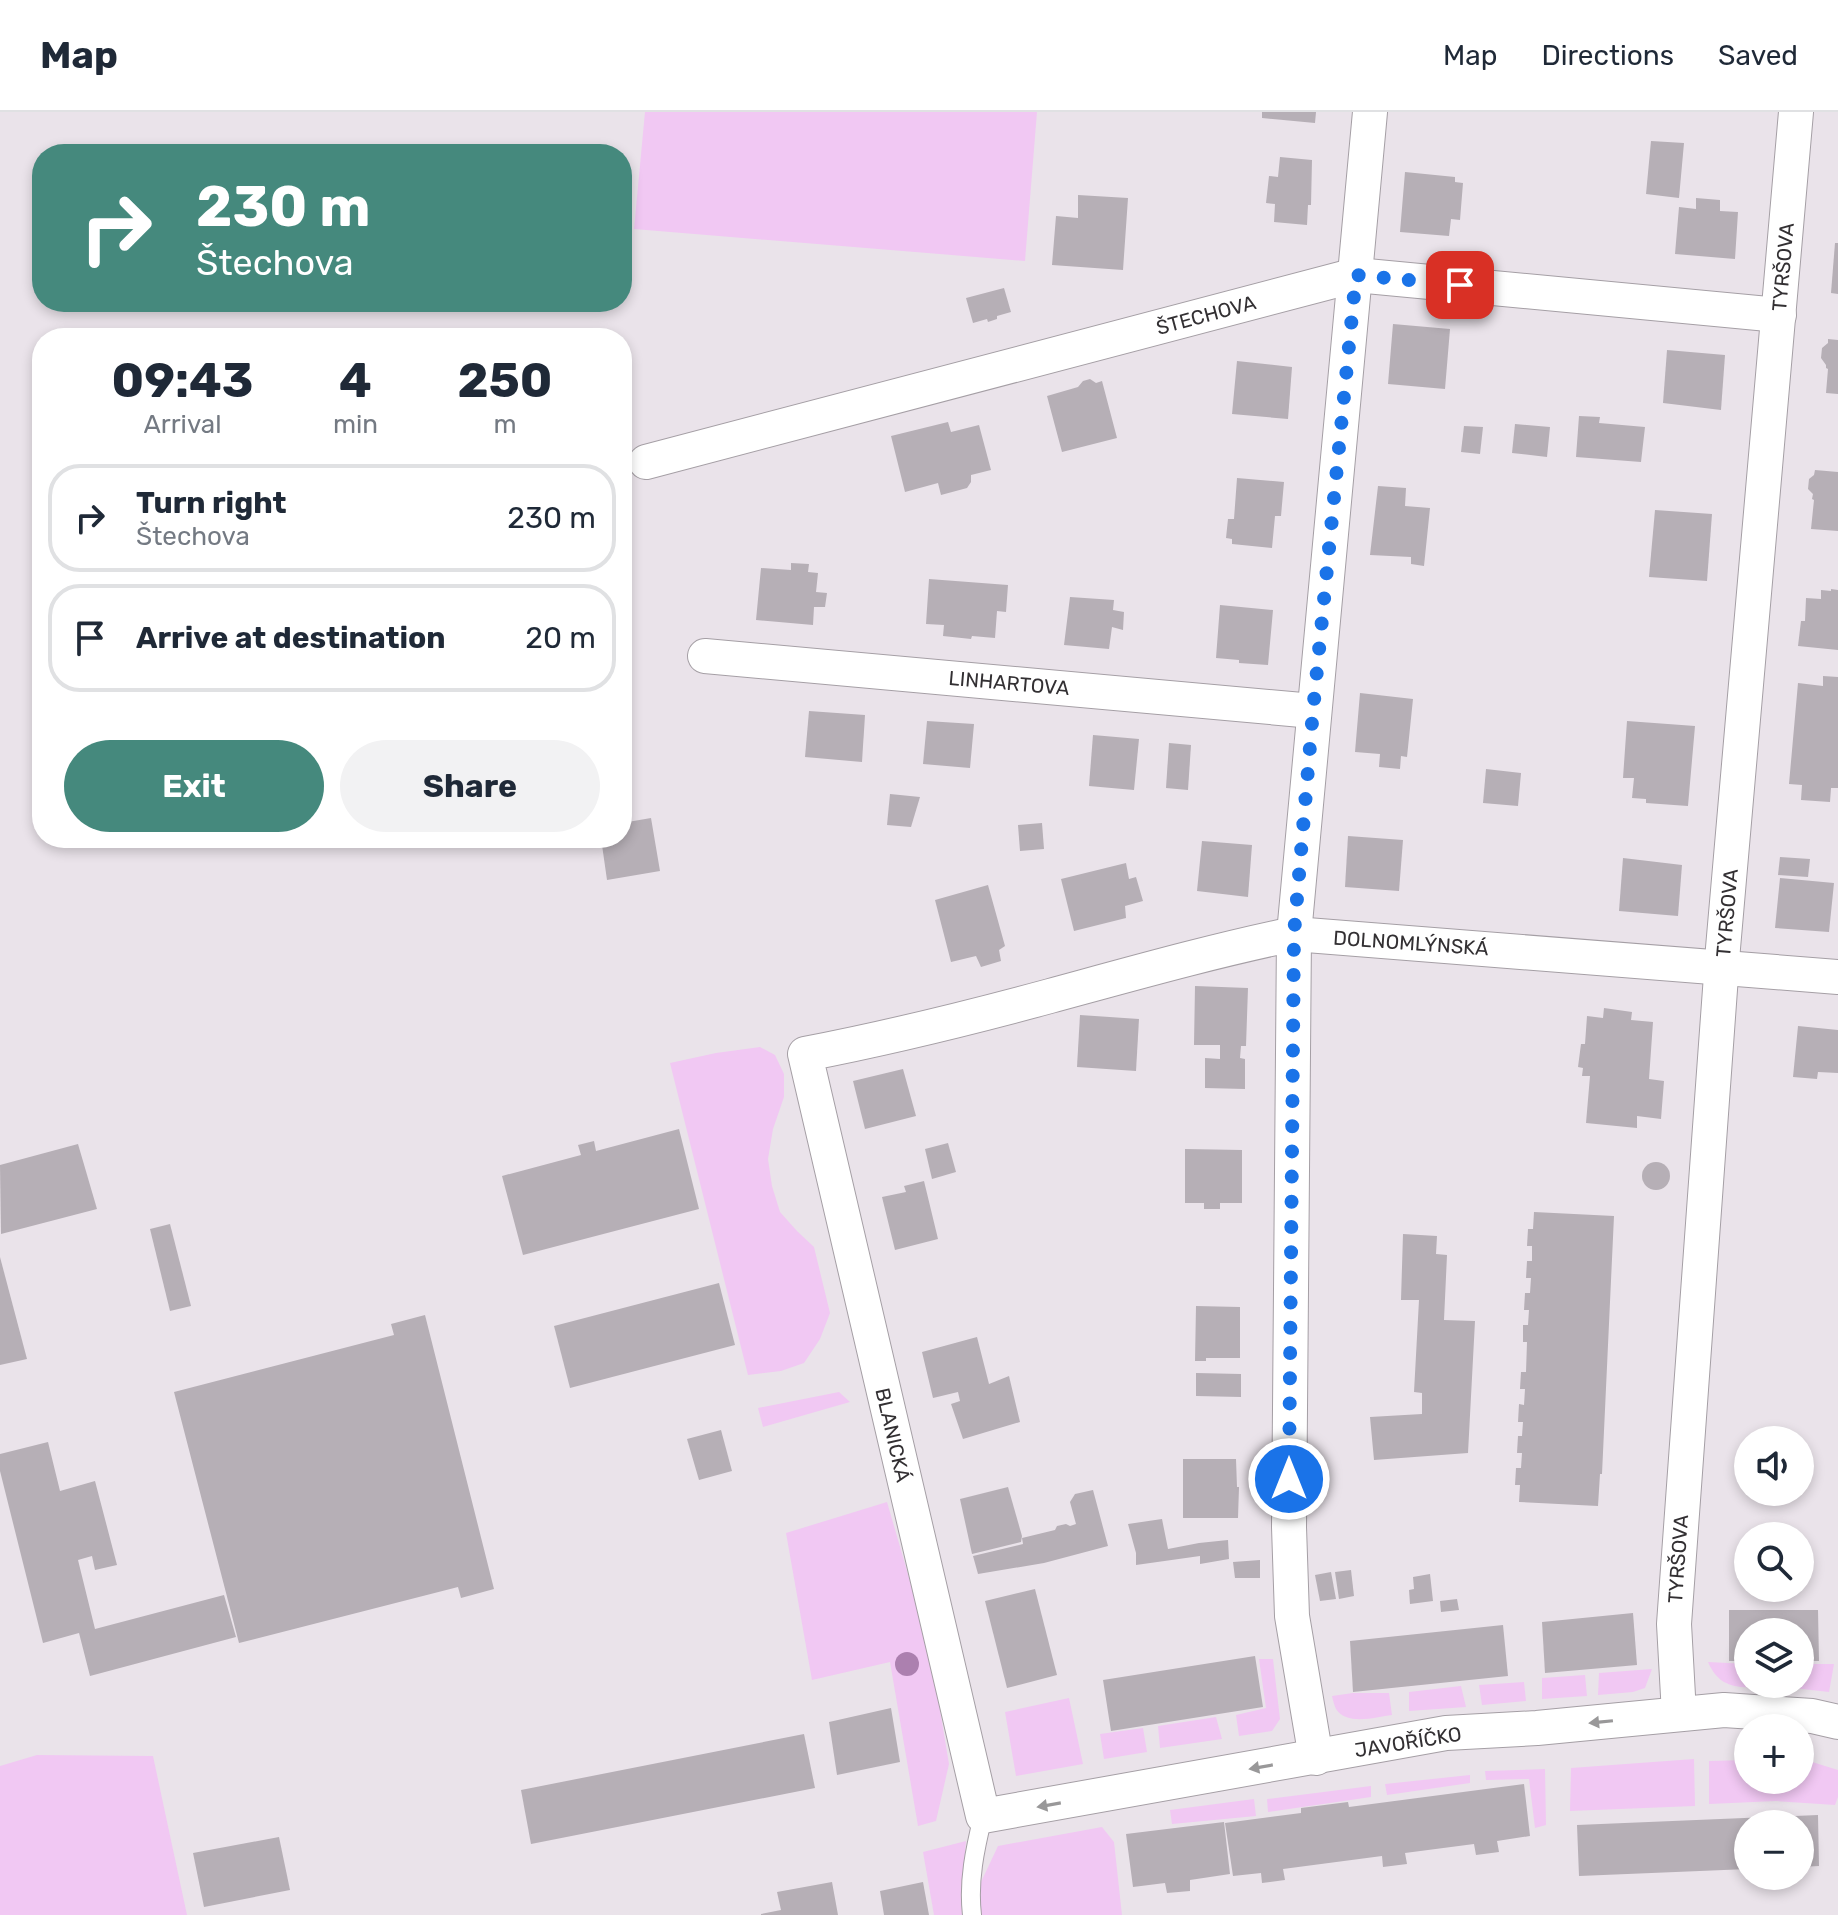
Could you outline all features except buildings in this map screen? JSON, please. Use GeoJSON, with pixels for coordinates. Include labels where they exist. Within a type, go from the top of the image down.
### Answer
{"type":"FeatureCollection","features":[{"type":"Feature","properties":{"kind":"street"},"geometry":{"type":"LineString","coordinates":[[1316,1758],[1292,1616],[1289,1527],[1294,934],[1370,112]]}},
{"type":"Feature","properties":{"kind":"street","name":"TYRŠOVA"},"geometry":{"type":"LineString","coordinates":[[1679,1714],[1674,1624],[1722,967],[1796,112]]}},
{"type":"Feature","properties":{"kind":"street","name":"ŠTECHOVA"},"geometry":{"type":"LineString","coordinates":[[646,462],[1356,275],[1779,315]]}},
{"type":"Feature","properties":{"kind":"street","name":"LINHARTOVA"},"geometry":{"type":"LineString","coordinates":[[705,656],[1313,711]]}},
{"type":"Feature","properties":{"kind":"street","name":"DOLNOMLÝNSKÁ"},"geometry":{"type":"LineString","coordinates":[[805,1054],[879,1039],[1212,952],[1294,934],[1838,977]]}},
{"type":"Feature","properties":{"kind":"street","name":"BLANICKÁ"},"geometry":{"type":"LineString","coordinates":[[805,1054],[983,1816]]}},
{"type":"Feature","properties":{"kind":"street","name":"JAVOŘÍČKO"},"geometry":{"type":"LineString","coordinates":[[983,1816],[1446,1733],[1537,1728],[1724,1710],[1812,1716],[1838,1722]]}},
{"type":"Feature","properties":{"kind":"lane"},"geometry":{"type":"LineString","coordinates":[[972,1915],[972,1868],[983,1816]]}},
{"type":"Feature","properties":{"kind":"shaded area"},"geometry":{"type":"Polygon","coordinates":[[[645,112],[1037,112],[1025,261],[634,229],[645,112]]]}},
{"type":"Feature","properties":{"kind":"shaded area"},"geometry":{"type":"Polygon","coordinates":[[[760,1047],[775,1055],[784,1074],[784,1097],[773,1129],[768,1159],[772,1186],[780,1212],[814,1247],[830,1313],[820,1339],[804,1363],[781,1371],[748,1375],[670,1063],[760,1047]]]}},
{"type":"Feature","properties":{"kind":"shaded area"},"geometry":{"type":"Polygon","coordinates":[[[839,1392],[850,1402],[763,1427],[758,1408],[839,1392]]]}},
{"type":"Feature","properties":{"kind":"shaded area"},"geometry":{"type":"Polygon","coordinates":[[[887,1502],[930,1650],[949,1764],[936,1821],[918,1826],[890,1662],[812,1680],[786,1533],[887,1502]]]}},
{"type":"Feature","properties":{"kind":"shaded area"},"geometry":{"type":"Polygon","coordinates":[[[1259,1659],[1273,1659],[1280,1719],[1272,1731],[1239,1736],[1236,1715],[1266,1708],[1259,1659]]]}},
{"type":"Feature","properties":{"kind":"shaded area"},"geometry":{"type":"Polygon","coordinates":[[[1708,1662],[1734,1663],[1734,1686],[1719,1679],[1708,1662]]]}},
{"type":"Feature","properties":{"kind":"shaded area"},"geometry":{"type":"Polygon","coordinates":[[[1814,1664],[1834,1664],[1829,1692],[1814,1690],[1814,1664]]]}},
{"type":"Feature","properties":{"kind":"shaded area"},"geometry":{"type":"Polygon","coordinates":[[[1652,1669],[1645,1688],[1598,1695],[1599,1673],[1652,1669]]]}},
{"type":"Feature","properties":{"kind":"shaded area"},"geometry":{"type":"Polygon","coordinates":[[[1585,1675],[1587,1696],[1542,1699],[1542,1678],[1585,1675]]]}},
{"type":"Feature","properties":{"kind":"shaded area"},"geometry":{"type":"Polygon","coordinates":[[[1524,1682],[1526,1701],[1482,1705],[1479,1685],[1524,1682]]]}},
{"type":"Feature","properties":{"kind":"shaded area"},"geometry":{"type":"Polygon","coordinates":[[[1461,1686],[1466,1707],[1409,1711],[1409,1692],[1461,1686]]]}},
{"type":"Feature","properties":{"kind":"shaded area"},"geometry":{"type":"Polygon","coordinates":[[[1389,1693],[1392,1715],[1354,1719],[1341,1714],[1332,1696],[1389,1693]]]}},
{"type":"Feature","properties":{"kind":"shaded area"},"geometry":{"type":"Polygon","coordinates":[[[1069,1698],[1083,1764],[1016,1776],[1005,1712],[1069,1698]]]}},
{"type":"Feature","properties":{"kind":"shaded area"},"geometry":{"type":"Polygon","coordinates":[[[1216,1717],[1222,1739],[1160,1748],[1158,1726],[1216,1717]]]}},
{"type":"Feature","properties":{"kind":"shaded area"},"geometry":{"type":"Polygon","coordinates":[[[1143,1728],[1147,1752],[1104,1759],[1100,1734],[1143,1728]]]}},
{"type":"Feature","properties":{"kind":"shaded area"},"geometry":{"type":"Polygon","coordinates":[[[37,1755],[153,1756],[187,1915],[0,1915],[0,1766],[37,1755]]]}},
{"type":"Feature","properties":{"kind":"shaded area"},"geometry":{"type":"Polygon","coordinates":[[[1694,1759],[1695,1806],[1570,1811],[1571,1768],[1694,1759]]]}},
{"type":"Feature","properties":{"kind":"shaded area"},"geometry":{"type":"Polygon","coordinates":[[[1734,1760],[1734,1794],[1814,1794],[1814,1763],[1838,1770],[1838,1797],[1835,1805],[1776,1801],[1709,1804],[1709,1761],[1734,1760]]]}},
{"type":"Feature","properties":{"kind":"shaded area"},"geometry":{"type":"Polygon","coordinates":[[[1545,1769],[1546,1825],[1535,1828],[1529,1779],[1486,1780],[1485,1771],[1545,1769]]]}},
{"type":"Feature","properties":{"kind":"shaded area"},"geometry":{"type":"Polygon","coordinates":[[[1470,1775],[1470,1783],[1387,1795],[1385,1784],[1470,1775]]]}},
{"type":"Feature","properties":{"kind":"shaded area"},"geometry":{"type":"Polygon","coordinates":[[[1371,1786],[1371,1797],[1268,1812],[1267,1799],[1371,1786]]]}},
{"type":"Feature","properties":{"kind":"shaded area"},"geometry":{"type":"Polygon","coordinates":[[[1254,1799],[1256,1816],[1172,1824],[1170,1810],[1254,1799]]]}},
{"type":"Feature","properties":{"kind":"shaded area"},"geometry":{"type":"Polygon","coordinates":[[[1102,1827],[1114,1842],[1122,1915],[975,1915],[973,1899],[998,1846],[1102,1827]]]}},
{"type":"Feature","properties":{"kind":"shaded area"},"geometry":{"type":"Polygon","coordinates":[[[966,1841],[962,1915],[934,1915],[923,1852],[966,1841]]]}},
{"type":"Feature","properties":{"kind":"route"},"geometry":{"type":"LineString","coordinates":[[1289,1479],[1294,934],[1356,275],[1460,285]]}}]}
